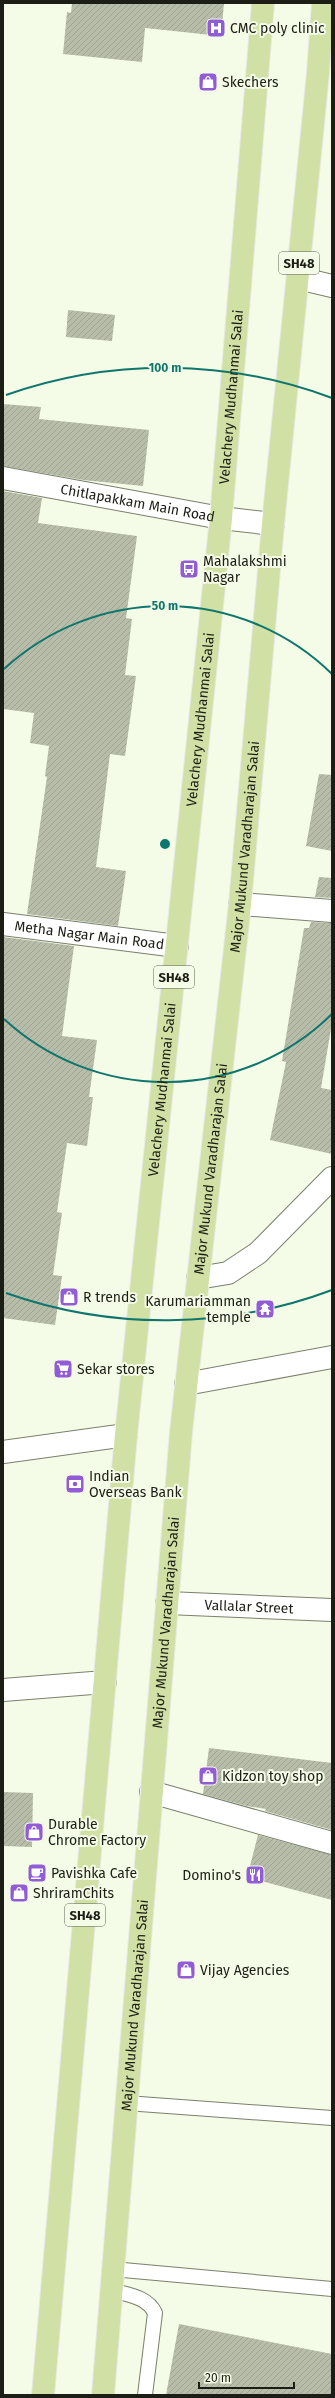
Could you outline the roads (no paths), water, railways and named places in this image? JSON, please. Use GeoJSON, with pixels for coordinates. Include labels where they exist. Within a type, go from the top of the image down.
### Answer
{"type":"FeatureCollection","features":[{"type":"Feature","properties":{"kind":"main road","name":"Velachery Mudhanmai Salai"},"geometry":{"type":"LineString","coordinates":[[126,1435],[221,518],[263,3]]}},
{"type":"Feature","properties":{"kind":"main road","name":"SH48"},"geometry":{"type":"LineString","coordinates":[[273,524],[298,278],[325,74],[323,3]]}},
{"type":"Feature","properties":{"kind":"main road","name":"Major Mukund Varadharajan Salai"},"geometry":{"type":"LineString","coordinates":[[103,2395],[151,1792],[186,1384],[240,904],[273,524]]}},
{"type":"Feature","properties":{"kind":"main road","name":"SH48"},"geometry":{"type":"LineString","coordinates":[[43,2395],[126,1435]]}},
{"type":"Feature","properties":{"kind":"street"},"geometry":{"type":"LineString","coordinates":[[298,278],[332,286]]}},
{"type":"Feature","properties":{"kind":"street","name":"Chitlapakkam Main Road"},"geometry":{"type":"LineString","coordinates":[[3,478],[221,518],[273,524]]}},
{"type":"Feature","properties":{"kind":"street"},"geometry":{"type":"LineString","coordinates":[[240,904],[332,911]]}},
{"type":"Feature","properties":{"kind":"street","name":"Metha Nagar Main Road"},"geometry":{"type":"LineString","coordinates":[[3,924],[177,946]]}},
{"type":"Feature","properties":{"kind":"street"},"geometry":{"type":"LineString","coordinates":[[198,1278],[228,1273],[258,1253],[332,1178]]}},
{"type":"Feature","properties":{"kind":"street"},"geometry":{"type":"LineString","coordinates":[[186,1384],[332,1357]]}},
{"type":"Feature","properties":{"kind":"street"},"geometry":{"type":"LineString","coordinates":[[3,1452],[126,1435]]}},
{"type":"Feature","properties":{"kind":"street","name":"Vallalar Street"},"geometry":{"type":"LineString","coordinates":[[167,1603],[332,1610]]}},
{"type":"Feature","properties":{"kind":"street"},"geometry":{"type":"LineString","coordinates":[[3,1690],[105,1682]]}},
{"type":"Feature","properties":{"kind":"street"},"geometry":{"type":"LineString","coordinates":[[151,1792],[332,1843]]}},
{"type":"Feature","properties":{"kind":"lane"},"geometry":{"type":"LineString","coordinates":[[126,2103],[332,2118]]}},
{"type":"Feature","properties":{"kind":"lane"},"geometry":{"type":"LineString","coordinates":[[112,2269],[332,2289]]}},
{"type":"Feature","properties":{"kind":"lane"},"geometry":{"type":"LineString","coordinates":[[111,2290],[142,2299],[152,2307],[155,2312],[145,2395]]}},
{"type":"Feature","properties":{"kind":"place","name":"CMC poly clinic"},"geometry":{"type":"Point","coordinates":[216,28]}},
{"type":"Feature","properties":{"kind":"place","name":"Skechers"},"geometry":{"type":"Point","coordinates":[208,82]}},
{"type":"Feature","properties":{"kind":"place","name":"Mahalakshmi Nagar"},"geometry":{"type":"Point","coordinates":[189,569]}},
{"type":"Feature","properties":{"kind":"place","name":"R trends"},"geometry":{"type":"Point","coordinates":[69,1297]}},
{"type":"Feature","properties":{"kind":"place","name":"Karumariamman temple"},"geometry":{"type":"Point","coordinates":[265,1309]}},
{"type":"Feature","properties":{"kind":"place","name":"Sekar stores"},"geometry":{"type":"Point","coordinates":[63,1369]}},
{"type":"Feature","properties":{"kind":"place","name":"Indian Overseas Bank"},"geometry":{"type":"Point","coordinates":[75,1484]}},
{"type":"Feature","properties":{"kind":"place","name":"Kidzon toy shop"},"geometry":{"type":"Point","coordinates":[208,1776]}},
{"type":"Feature","properties":{"kind":"place","name":"Durable Chrome Factory"},"geometry":{"type":"Point","coordinates":[34,1832]}},
{"type":"Feature","properties":{"kind":"place","name":"Pavishka Cafe"},"geometry":{"type":"Point","coordinates":[37,1873]}},
{"type":"Feature","properties":{"kind":"place","name":"Domino's"},"geometry":{"type":"Point","coordinates":[255,1875]}},
{"type":"Feature","properties":{"kind":"place","name":"ShriramChits"},"geometry":{"type":"Point","coordinates":[19,1893]}},
{"type":"Feature","properties":{"kind":"place","name":"Vijay Agencies"},"geometry":{"type":"Point","coordinates":[186,1970]}}]}
